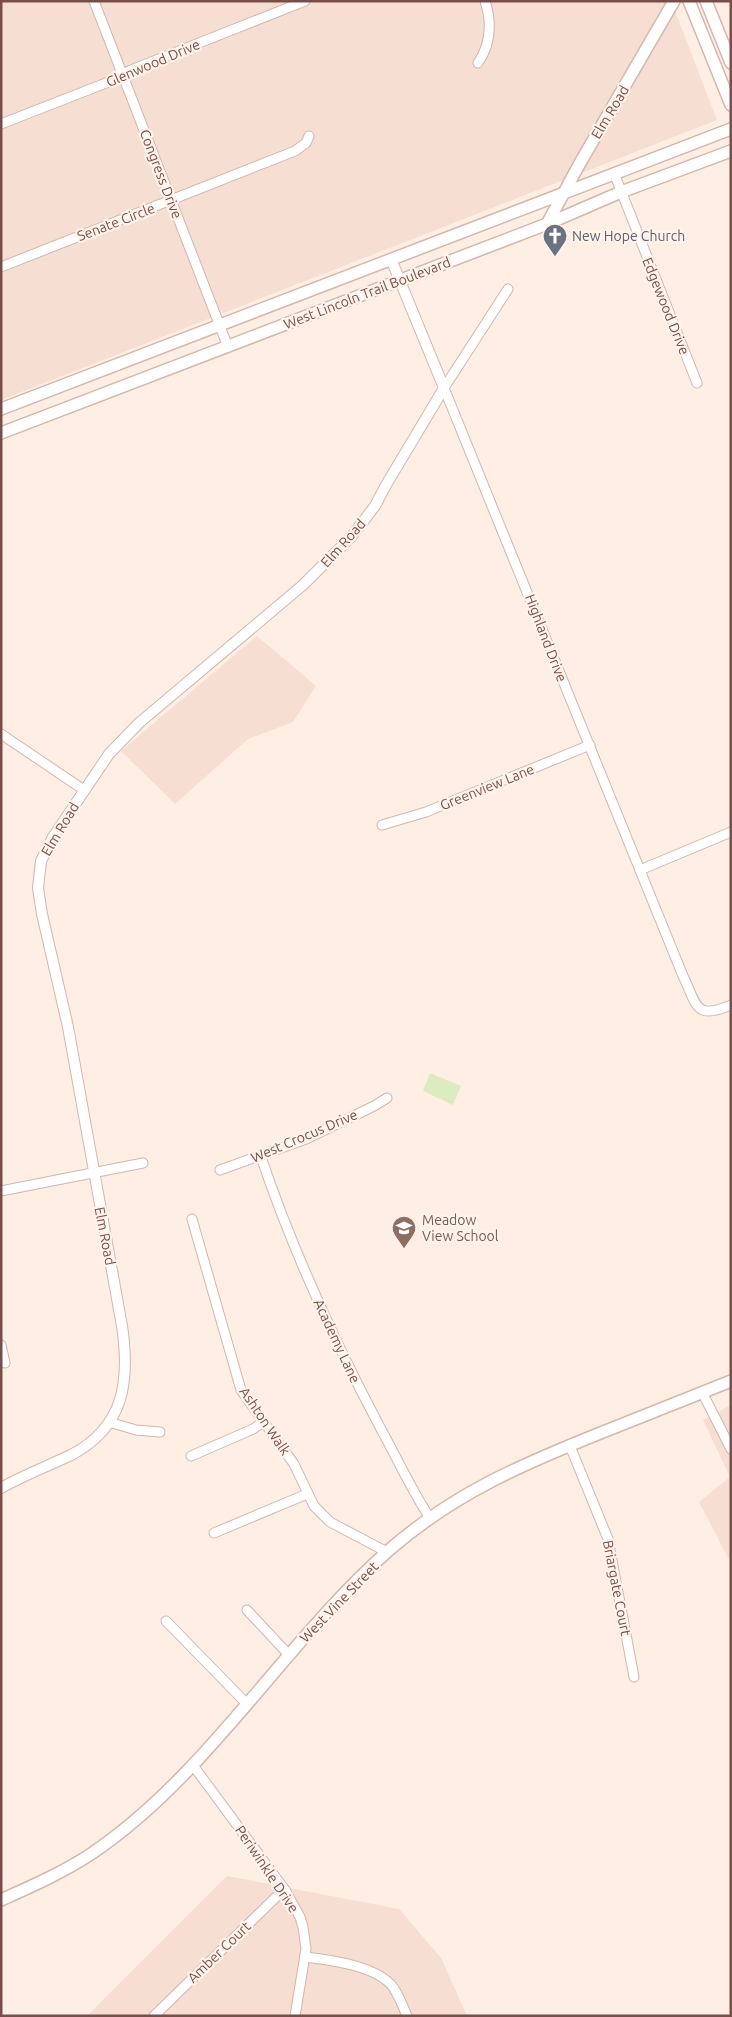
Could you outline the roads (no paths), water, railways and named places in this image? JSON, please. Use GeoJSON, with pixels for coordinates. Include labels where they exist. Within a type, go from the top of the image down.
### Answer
{"type":"FeatureCollection","features":[{"type":"Feature","properties":{"kind":"main road","name":"Elm Road"},"geometry":{"type":"LineString","coordinates":[[547,224],[562,194],[674,1]]}},
{"type":"Feature","properties":{"kind":"main road"},"geometry":{"type":"LineString","coordinates":[[688,1],[731,105]]}},
{"type":"Feature","properties":{"kind":"main road"},"geometry":{"type":"LineString","coordinates":[[706,1],[731,63]]}},
{"type":"Feature","properties":{"kind":"main road","name":"West Lincoln Trail Boulevard"},"geometry":{"type":"LineString","coordinates":[[1,409],[731,128]]}},
{"type":"Feature","properties":{"kind":"main road","name":"West Lincoln Trail Boulevard"},"geometry":{"type":"LineString","coordinates":[[1,433],[547,224],[621,192],[731,150]]}},
{"type":"Feature","properties":{"kind":"main road","name":"West Vine Street"},"geometry":{"type":"LineString","coordinates":[[1,1900],[43,1882],[92,1853],[143,1812],[192,1764],[336,1603],[387,1552],[430,1518],[488,1482],[525,1464],[731,1381]]}},
{"type":"Feature","properties":{"kind":"street","name":"Congress Drive"},"geometry":{"type":"LineString","coordinates":[[94,1],[228,347]]}},
{"type":"Feature","properties":{"kind":"street","name":"Glenwood Drive"},"geometry":{"type":"LineString","coordinates":[[1,124],[305,1]]}},
{"type":"Feature","properties":{"kind":"street"},"geometry":{"type":"LineString","coordinates":[[478,63],[489,42],[488,15],[485,1]]}},
{"type":"Feature","properties":{"kind":"street","name":"Senate Circle"},"geometry":{"type":"LineString","coordinates":[[1,267],[295,151],[306,144],[309,136]]}},
{"type":"Feature","properties":{"kind":"street","name":"Edgewood Drive"},"geometry":{"type":"LineString","coordinates":[[614,173],[697,383]]}},
{"type":"Feature","properties":{"kind":"street","name":"Highland Drive"},"geometry":{"type":"LineString","coordinates":[[391,259],[697,1006],[707,1012],[731,1005]]}},
{"type":"Feature","properties":{"kind":"street","name":"Elm Road"},"geometry":{"type":"LineString","coordinates":[[1,1488],[73,1454],[102,1431],[118,1406],[123,1389],[126,1352],[68,1027],[42,914],[38,888],[41,861],[46,849],[109,754],[139,723],[303,585],[351,537],[375,506],[444,388],[508,289]]}},
{"type":"Feature","properties":{"kind":"street"},"geometry":{"type":"LineString","coordinates":[[1,734],[84,790]]}},
{"type":"Feature","properties":{"kind":"street","name":"Greenview Lane"},"geometry":{"type":"LineString","coordinates":[[382,825],[426,812],[590,745]]}},
{"type":"Feature","properties":{"kind":"street"},"geometry":{"type":"LineString","coordinates":[[640,870],[731,832]]}},
{"type":"Feature","properties":{"kind":"street","name":"West Crocus Drive"},"geometry":{"type":"LineString","coordinates":[[220,1170],[261,1157],[306,1139],[386,1098]]}},
{"type":"Feature","properties":{"kind":"street","name":"Academy Lane"},"geometry":{"type":"LineString","coordinates":[[261,1157],[296,1249],[334,1337],[358,1386],[430,1518]]}},
{"type":"Feature","properties":{"kind":"street"},"geometry":{"type":"LineString","coordinates":[[1,1191],[143,1163]]}},
{"type":"Feature","properties":{"kind":"street","name":"Ashton Walk"},"geometry":{"type":"LineString","coordinates":[[192,1219],[241,1390],[294,1464],[314,1506],[330,1522],[387,1552]]}},
{"type":"Feature","properties":{"kind":"street"},"geometry":{"type":"LineString","coordinates":[[1,1345],[5,1362]]}},
{"type":"Feature","properties":{"kind":"street"},"geometry":{"type":"LineString","coordinates":[[702,1392],[731,1449]]}},
{"type":"Feature","properties":{"kind":"street"},"geometry":{"type":"LineString","coordinates":[[109,1422],[136,1430],[160,1432]]}},
{"type":"Feature","properties":{"kind":"street"},"geometry":{"type":"LineString","coordinates":[[191,1456],[253,1429],[264,1422]]}},
{"type":"Feature","properties":{"kind":"street","name":"Briargate Court"},"geometry":{"type":"LineString","coordinates":[[570,1446],[608,1538],[634,1676]]}},
{"type":"Feature","properties":{"kind":"street"},"geometry":{"type":"LineString","coordinates":[[214,1534],[307,1494]]}},
{"type":"Feature","properties":{"kind":"street"},"geometry":{"type":"LineString","coordinates":[[247,1610],[289,1655]]}},
{"type":"Feature","properties":{"kind":"street"},"geometry":{"type":"LineString","coordinates":[[166,1621],[247,1704]]}},
{"type":"Feature","properties":{"kind":"street","name":"Periwinkle Drive"},"geometry":{"type":"LineString","coordinates":[[192,1764],[295,1906],[303,1927],[305,1957],[295,2016]]}},
{"type":"Feature","properties":{"kind":"street","name":"Amber Court"},"geometry":{"type":"LineString","coordinates":[[154,2016],[285,1890]]}},
{"type":"Feature","properties":{"kind":"street"},"geometry":{"type":"LineString","coordinates":[[305,1957],[362,1968],[379,1975],[392,1987],[407,2016]]}},
{"type":"Feature","properties":{"kind":"place","name":"New Hope Church"},"geometry":{"type":"Point","coordinates":[555,257]}},
{"type":"Feature","properties":{"kind":"place","name":"Meadow View School"},"geometry":{"type":"Point","coordinates":[404,1249]}}]}
